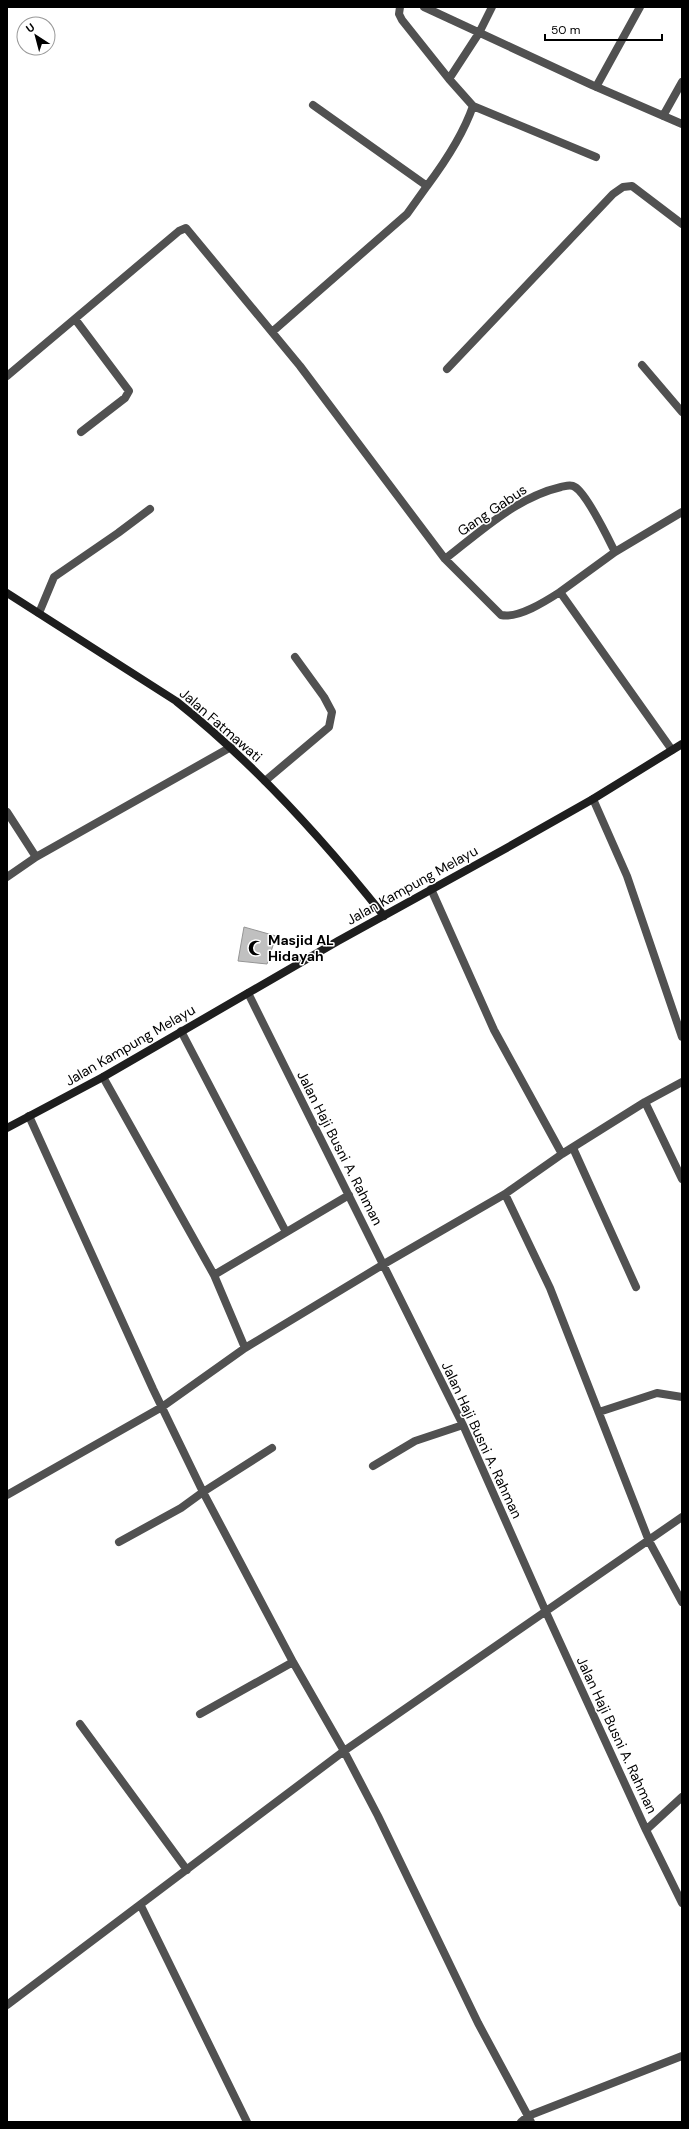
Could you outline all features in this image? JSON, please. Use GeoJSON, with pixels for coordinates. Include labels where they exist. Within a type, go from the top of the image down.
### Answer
{"type":"FeatureCollection","features":[{"type":"Feature","properties":{"kind":"main road","name":"Jalan Fatmawati"},"geometry":{"type":"LineString","coordinates":[[7,593],[176,701],[230,747],[265,781],[353,877],[384,916]]}},
{"type":"Feature","properties":{"kind":"main road","name":"Jalan Kampung Melayu"},"geometry":{"type":"LineString","coordinates":[[7,1128],[103,1077],[431,889],[593,799],[682,744]]}},
{"type":"Feature","properties":{"kind":"street"},"geometry":{"type":"LineString","coordinates":[[400,7],[398,14],[402,20],[449,79],[473,106],[596,158]]}},
{"type":"Feature","properties":{"kind":"street"},"geometry":{"type":"LineString","coordinates":[[424,7],[596,87],[682,124]]}},
{"type":"Feature","properties":{"kind":"street"},"geometry":{"type":"LineString","coordinates":[[449,79],[479,33],[492,7]]}},
{"type":"Feature","properties":{"kind":"street"},"geometry":{"type":"LineString","coordinates":[[596,87],[640,7]]}},
{"type":"Feature","properties":{"kind":"street"},"geometry":{"type":"LineString","coordinates":[[663,116],[682,82]]}},
{"type":"Feature","properties":{"kind":"street"},"geometry":{"type":"LineString","coordinates":[[313,105],[427,186]]}},
{"type":"Feature","properties":{"kind":"street"},"geometry":{"type":"LineString","coordinates":[[272,332],[407,214],[456,142],[473,106]]}},
{"type":"Feature","properties":{"kind":"street"},"geometry":{"type":"LineString","coordinates":[[447,369],[613,194],[623,187],[632,186],[682,224]]}},
{"type":"Feature","properties":{"kind":"street"},"geometry":{"type":"LineString","coordinates":[[7,376],[179,231],[186,228],[300,366],[445,559],[501,615],[512,616],[540,604],[560,592],[615,552],[682,512]]}},
{"type":"Feature","properties":{"kind":"street"},"geometry":{"type":"LineString","coordinates":[[75,319],[129,391],[125,398],[81,432]]}},
{"type":"Feature","properties":{"kind":"street"},"geometry":{"type":"LineString","coordinates":[[642,365],[682,412]]}},
{"type":"Feature","properties":{"kind":"street","name":"Gang Gabus"},"geometry":{"type":"LineString","coordinates":[[445,559],[528,499],[549,490],[570,486],[575,487],[586,500],[615,552]]}},
{"type":"Feature","properties":{"kind":"street"},"geometry":{"type":"LineString","coordinates":[[39,613],[54,577],[150,509]]}},
{"type":"Feature","properties":{"kind":"street"},"geometry":{"type":"LineString","coordinates":[[560,592],[672,750]]}},
{"type":"Feature","properties":{"kind":"street"},"geometry":{"type":"LineString","coordinates":[[265,781],[329,727],[332,712],[324,697],[295,658]]}},
{"type":"Feature","properties":{"kind":"street"},"geometry":{"type":"LineString","coordinates":[[7,877],[36,857],[230,747]]}},
{"type":"Feature","properties":{"kind":"street"},"geometry":{"type":"LineString","coordinates":[[593,799],[627,876],[682,1037]]}},
{"type":"Feature","properties":{"kind":"street"},"geometry":{"type":"LineString","coordinates":[[7,812],[36,857]]}},
{"type":"Feature","properties":{"kind":"street"},"geometry":{"type":"LineString","coordinates":[[431,889],[492,1025],[562,1154]]}},
{"type":"Feature","properties":{"kind":"street","name":"Jalan Haji Busni A. Rahman"},"geometry":{"type":"LineString","coordinates":[[248,993],[463,1425],[546,1612],[646,1830],[682,1902]]}},
{"type":"Feature","properties":{"kind":"street"},"geometry":{"type":"LineString","coordinates":[[181,1031],[286,1232]]}},
{"type":"Feature","properties":{"kind":"street"},"geometry":{"type":"LineString","coordinates":[[103,1077],[214,1275],[246,1348]]}},
{"type":"Feature","properties":{"kind":"street"},"geometry":{"type":"LineString","coordinates":[[7,1495],[162,1407],[246,1348],[384,1264],[505,1194],[562,1154],[645,1102],[682,1082]]}},
{"type":"Feature","properties":{"kind":"street"},"geometry":{"type":"LineString","coordinates":[[645,1102],[682,1179]]}},
{"type":"Feature","properties":{"kind":"street"},"geometry":{"type":"LineString","coordinates":[[29,1116],[162,1407],[203,1492],[293,1662],[344,1751],[410,1878],[478,2023],[530,2119]]}},
{"type":"Feature","properties":{"kind":"street"},"geometry":{"type":"LineString","coordinates":[[573,1148],[636,1287]]}},
{"type":"Feature","properties":{"kind":"street"},"geometry":{"type":"LineString","coordinates":[[505,1194],[550,1288],[649,1541],[682,1602]]}},
{"type":"Feature","properties":{"kind":"street"},"geometry":{"type":"LineString","coordinates":[[214,1275],[349,1195]]}},
{"type":"Feature","properties":{"kind":"street"},"geometry":{"type":"LineString","coordinates":[[599,1412],[657,1393],[682,1397]]}},
{"type":"Feature","properties":{"kind":"street"},"geometry":{"type":"LineString","coordinates":[[373,1466],[415,1441],[463,1425]]}},
{"type":"Feature","properties":{"kind":"street"},"geometry":{"type":"LineString","coordinates":[[119,1542],[181,1508],[203,1492],[272,1448]]}},
{"type":"Feature","properties":{"kind":"street"},"geometry":{"type":"LineString","coordinates":[[7,2005],[141,1906],[344,1751],[682,1517]]}},
{"type":"Feature","properties":{"kind":"street"},"geometry":{"type":"LineString","coordinates":[[200,1714],[293,1662]]}},
{"type":"Feature","properties":{"kind":"street"},"geometry":{"type":"LineString","coordinates":[[80,1724],[187,1870]]}},
{"type":"Feature","properties":{"kind":"street"},"geometry":{"type":"LineString","coordinates":[[646,1830],[682,1797]]}},
{"type":"Feature","properties":{"kind":"street"},"geometry":{"type":"LineString","coordinates":[[141,1906],[247,2122]]}},
{"type":"Feature","properties":{"kind":"street"},"geometry":{"type":"LineString","coordinates":[[521,2122],[682,2056]]}},
{"type":"Feature","properties":{"kind":"building","name":"Masjid AL Hidayah"},"geometry":{"type":"Polygon","coordinates":[[[244,927],[276,936],[267,964],[238,961],[244,927]]]}},
{"type":"Feature","properties":{"kind":"place","name":"Masjid AL Hidayah"},"geometry":{"type":"Point","coordinates":[256,948]}}]}
